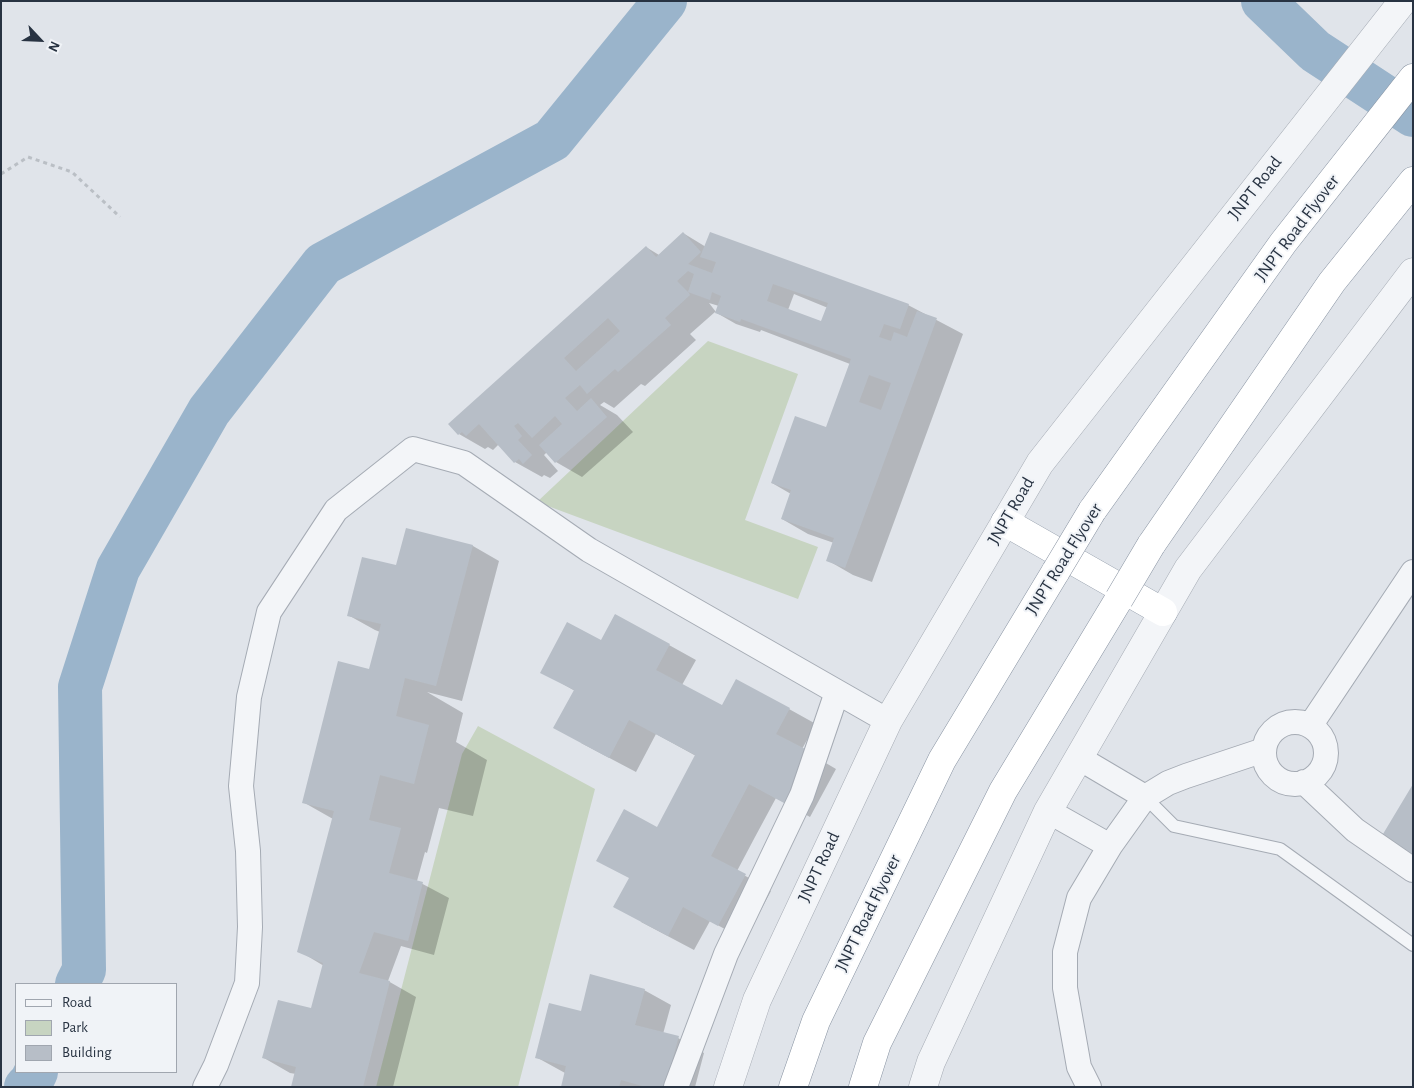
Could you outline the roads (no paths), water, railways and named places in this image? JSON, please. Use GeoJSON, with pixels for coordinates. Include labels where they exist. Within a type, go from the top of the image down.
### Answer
{"type":"FeatureCollection","features":[{"type":"Feature","properties":{"kind":"highway","name":"JNPT Road Flyover"},"geometry":{"type":"LineString","coordinates":[[794,1087],[816,1021],[942,760],[1092,511],[1283,243],[1413,78]]}},
{"type":"Feature","properties":{"kind":"highway"},"geometry":{"type":"LineString","coordinates":[[863,1087],[878,1043],[1003,791],[1118,599],[1151,545],[1332,282],[1413,181]]}},
{"type":"Feature","properties":{"kind":"highway"},"geometry":{"type":"LineString","coordinates":[[1005,522],[1163,612]]}},
{"type":"Feature","properties":{"kind":"street","name":"JNPT Road"},"geometry":{"type":"LineString","coordinates":[[728,1087],[757,1000],[888,721],[1040,463],[1403,1]]}},
{"type":"Feature","properties":{"kind":"street"},"geometry":{"type":"LineString","coordinates":[[923,1087],[931,1062],[1048,811],[1188,569],[1413,272]]}},
{"type":"Feature","properties":{"kind":"street"},"geometry":{"type":"LineString","coordinates":[[205,1087],[216,1065],[247,983],[250,928],[248,852],[241,786],[249,697],[269,612],[336,510],[413,448],[464,463],[589,550],[888,721]]}},
{"type":"Feature","properties":{"kind":"street"},"geometry":{"type":"LineString","coordinates":[[1310,726],[1413,572]]}},
{"type":"Feature","properties":{"kind":"street"},"geometry":{"type":"LineString","coordinates":[[676,1087],[726,954],[802,795],[837,692]]}},
{"type":"Feature","properties":{"kind":"street"},"geometry":{"type":"LineString","coordinates":[[1301,722],[1319,732],[1324,741],[1326,756],[1321,770],[1314,778],[1294,784],[1284,782],[1275,777],[1265,760],[1264,750],[1267,740],[1273,731],[1281,725],[1301,722]]}},
{"type":"Feature","properties":{"kind":"street"},"geometry":{"type":"LineString","coordinates":[[1089,1087],[1079,1067],[1065,988],[1065,952],[1079,898],[1110,846],[1145,797],[1168,783],[1264,750]]}},
{"type":"Feature","properties":{"kind":"street"},"geometry":{"type":"LineString","coordinates":[[1079,758],[1145,797]]}},
{"type":"Feature","properties":{"kind":"street"},"geometry":{"type":"LineString","coordinates":[[1304,782],[1355,830],[1413,870]]}},
{"type":"Feature","properties":{"kind":"street"},"geometry":{"type":"LineString","coordinates":[[1048,811],[1110,846]]}},
{"type":"Feature","properties":{"kind":"lane"},"geometry":{"type":"LineString","coordinates":[[1145,797],[1174,826],[1280,849],[1413,945]]}},
{"type":"Feature","properties":{"kind":"waterway"},"geometry":{"type":"LineString","coordinates":[[78,983],[84,970],[80,687],[118,569],[209,411],[323,264],[552,140],[665,1]]}},
{"type":"Feature","properties":{"kind":"waterway"},"geometry":{"type":"LineString","coordinates":[[1263,1],[1315,51],[1413,115]]}},
{"type":"Feature","properties":{"kind":"waterway"},"geometry":{"type":"LineString","coordinates":[[26,1087],[36,1073]]}}]}
